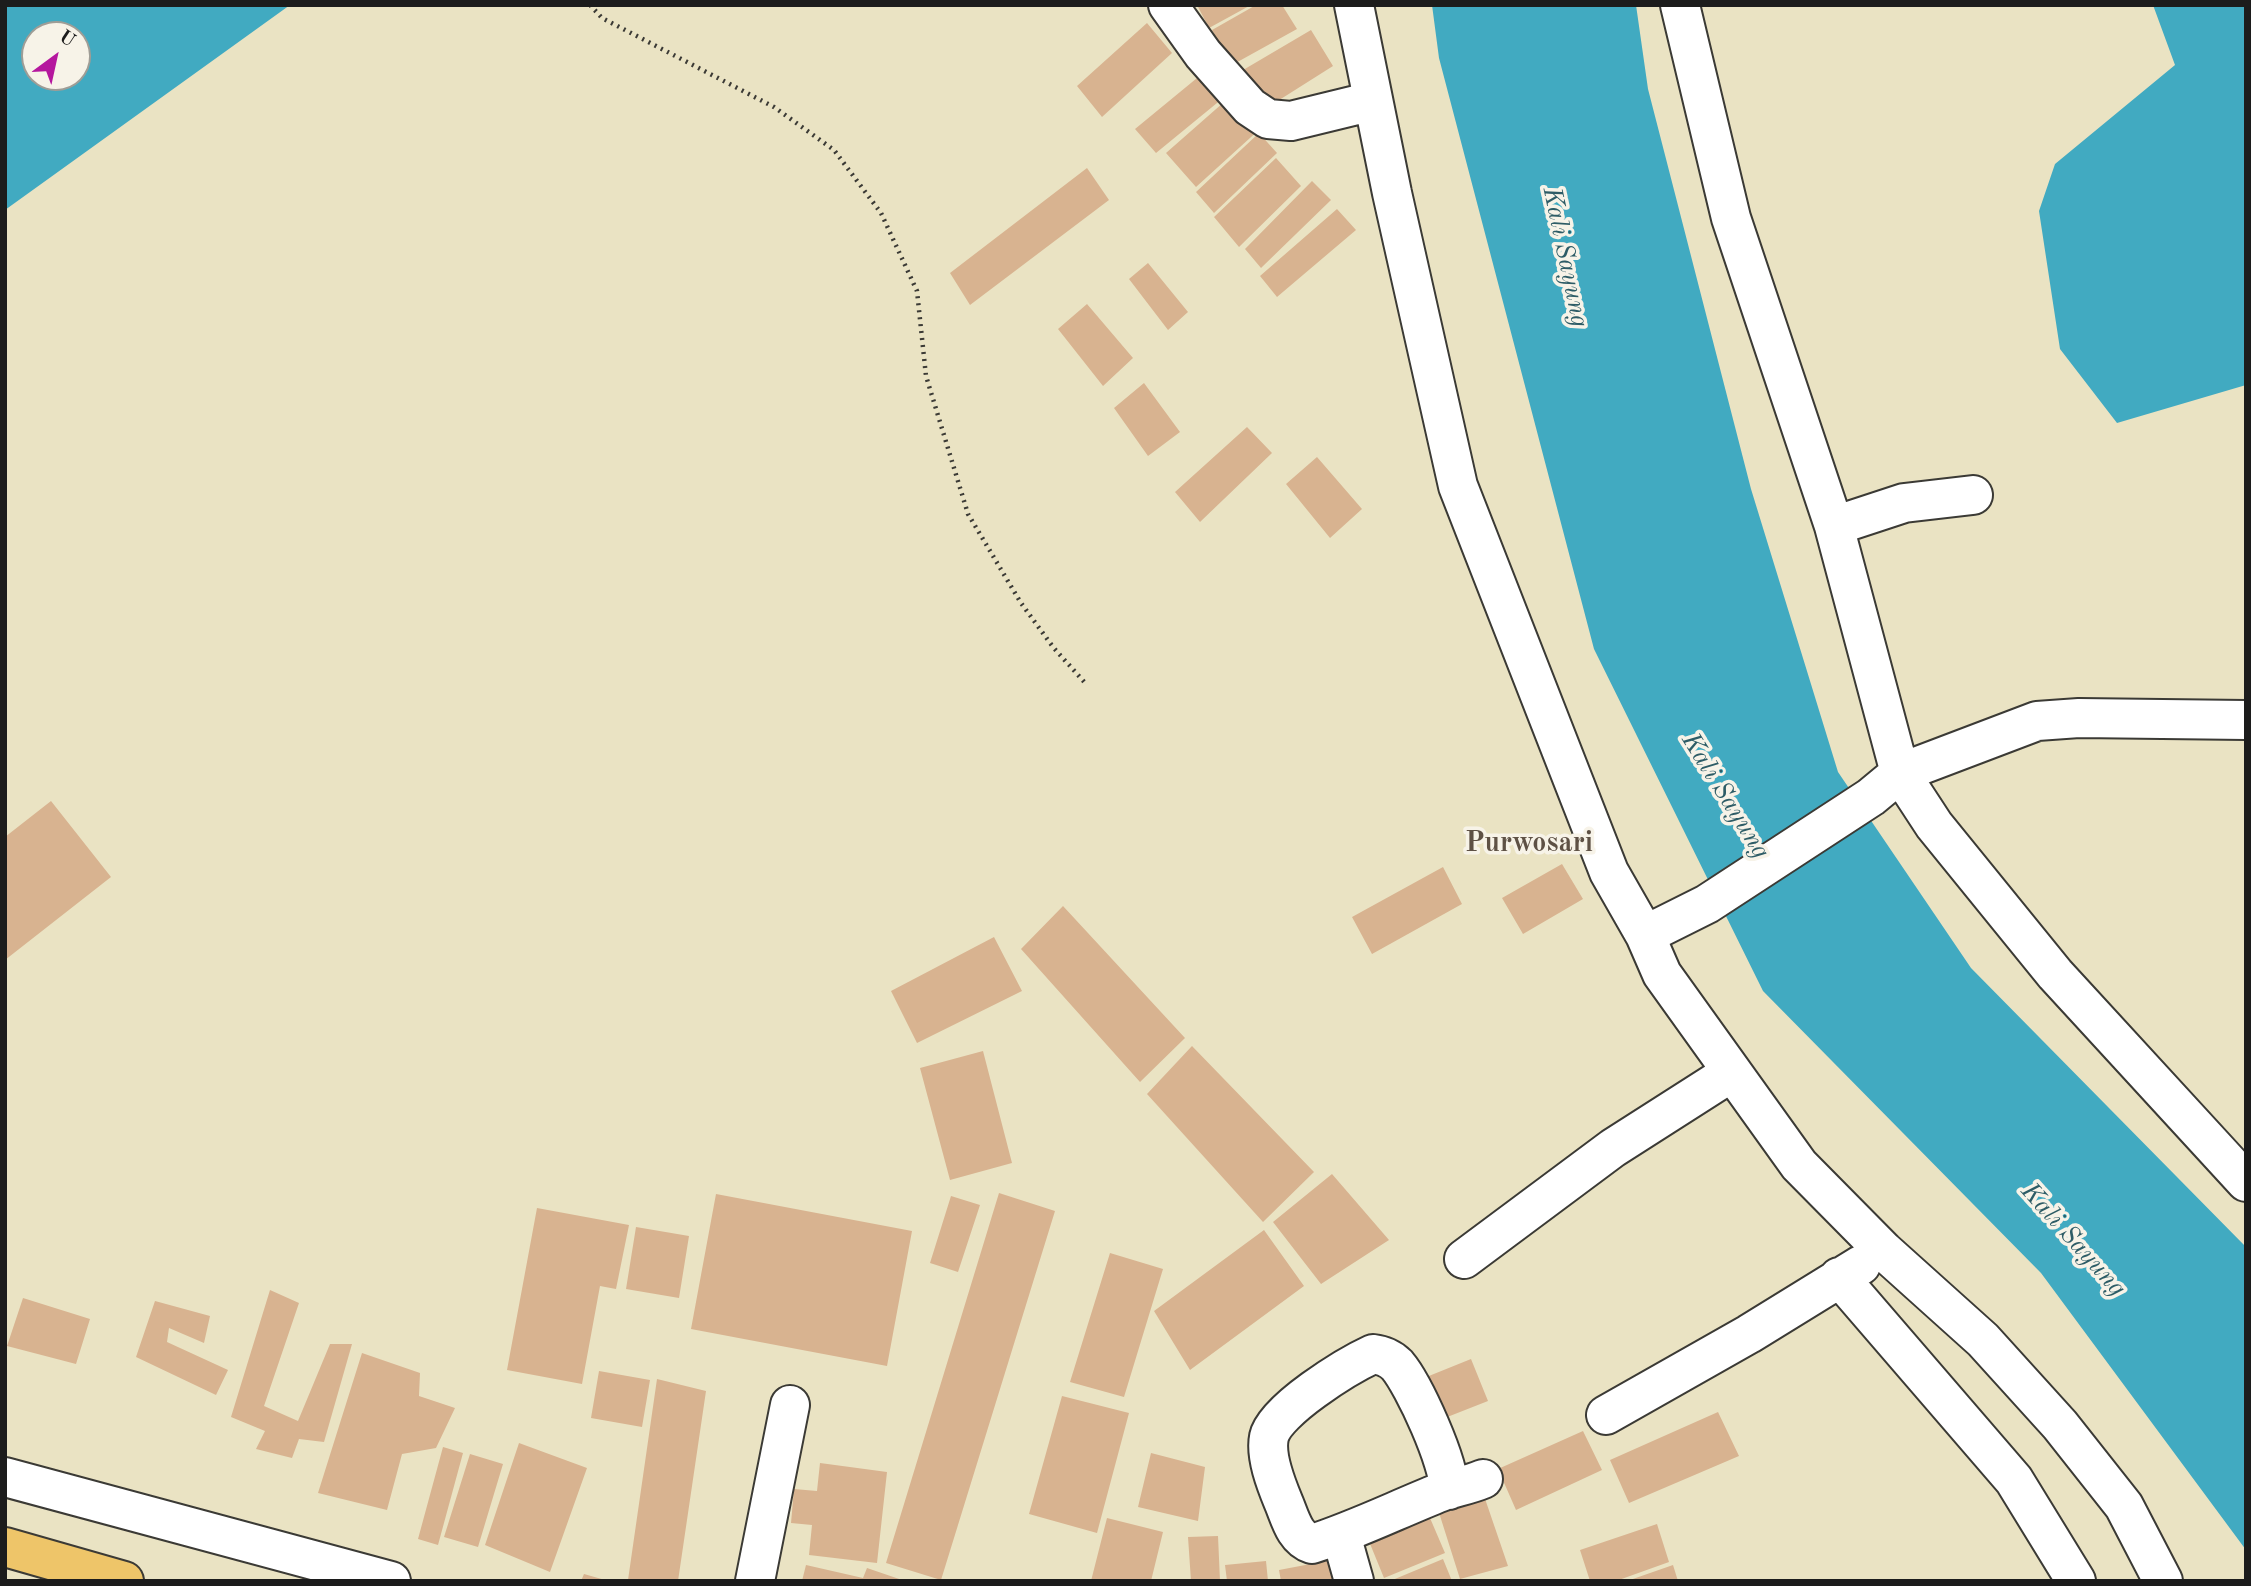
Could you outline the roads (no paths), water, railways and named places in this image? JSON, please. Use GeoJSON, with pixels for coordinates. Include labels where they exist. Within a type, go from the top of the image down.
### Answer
{"type":"FeatureCollection","features":[{"type":"Feature","properties":{"kind":"highway"},"geometry":{"type":"LineString","coordinates":[[5,1548],[100,1577]]}},
{"type":"Feature","properties":{"kind":"street"},"geometry":{"type":"LineString","coordinates":[[1168,5],[1203,54],[1250,107],[1268,119],[1290,121],[1373,102]]}},
{"type":"Feature","properties":{"kind":"street"},"geometry":{"type":"LineString","coordinates":[[1354,5],[1458,486],[1609,872],[1645,935],[1662,974],[1799,1165],[1884,1251],[1983,1340],[2060,1425],[2124,1506],[2163,1581]]}},
{"type":"Feature","properties":{"kind":"street"},"geometry":{"type":"LineString","coordinates":[[1680,5],[1731,219],[1834,526],[1900,772],[1934,824],[2055,974],[2246,1182]]}},
{"type":"Feature","properties":{"kind":"street"},"geometry":{"type":"LineString","coordinates":[[1834,526],[1904,503],[1973,495]]}},
{"type":"Feature","properties":{"kind":"street"},"geometry":{"type":"LineString","coordinates":[[1645,935],[1707,904],[1871,797],[1900,772],[2037,721],[2080,718],[2246,720]]}},
{"type":"Feature","properties":{"kind":"street"},"geometry":{"type":"LineString","coordinates":[[1464,1259],[1613,1148],[1732,1072]]}},
{"type":"Feature","properties":{"kind":"street"},"geometry":{"type":"LineString","coordinates":[[1606,1415],[1749,1335],[1884,1251]]}},
{"type":"Feature","properties":{"kind":"street"},"geometry":{"type":"LineString","coordinates":[[1839,1277],[2014,1480],[2076,1581]]}},
{"type":"Feature","properties":{"kind":"street"},"geometry":{"type":"LineString","coordinates":[[1373,1354],[1387,1357],[1395,1363],[1407,1380],[1445,1465],[1466,1485],[1342,1535],[1312,1544],[1297,1533],[1279,1491],[1268,1441],[1272,1426],[1287,1410],[1346,1369],[1373,1354]]}},
{"type":"Feature","properties":{"kind":"street"},"geometry":{"type":"LineString","coordinates":[[755,1581],[790,1405]]}},
{"type":"Feature","properties":{"kind":"street"},"geometry":{"type":"LineString","coordinates":[[5,1477],[391,1581]]}},
{"type":"Feature","properties":{"kind":"street"},"geometry":{"type":"LineString","coordinates":[[1342,1535],[1354,1581]]}},
{"type":"Feature","properties":{"kind":"water"},"geometry":{"type":"Polygon","coordinates":[[[5,5],[290,5],[5,210],[5,5]]]}},
{"type":"Feature","properties":{"kind":"water","name":"Kali Sayung"},"geometry":{"type":"Polygon","coordinates":[[[1432,5],[1636,5],[1648,89],[1751,489],[1838,772],[1971,968],[2246,1247],[2246,1550],[2041,1273],[1763,991],[1594,649],[1439,58],[1432,5]]]}},
{"type":"Feature","properties":{"kind":"water"},"geometry":{"type":"Polygon","coordinates":[[[2153,5],[2246,5],[2246,385],[2117,423],[2060,349],[2039,211],[2055,164],[2175,65],[2153,5]]]}},
{"type":"Feature","properties":{"kind":"district","name":"Purwosari"},"geometry":{"type":"Point","coordinates":[1529,844]}}]}
